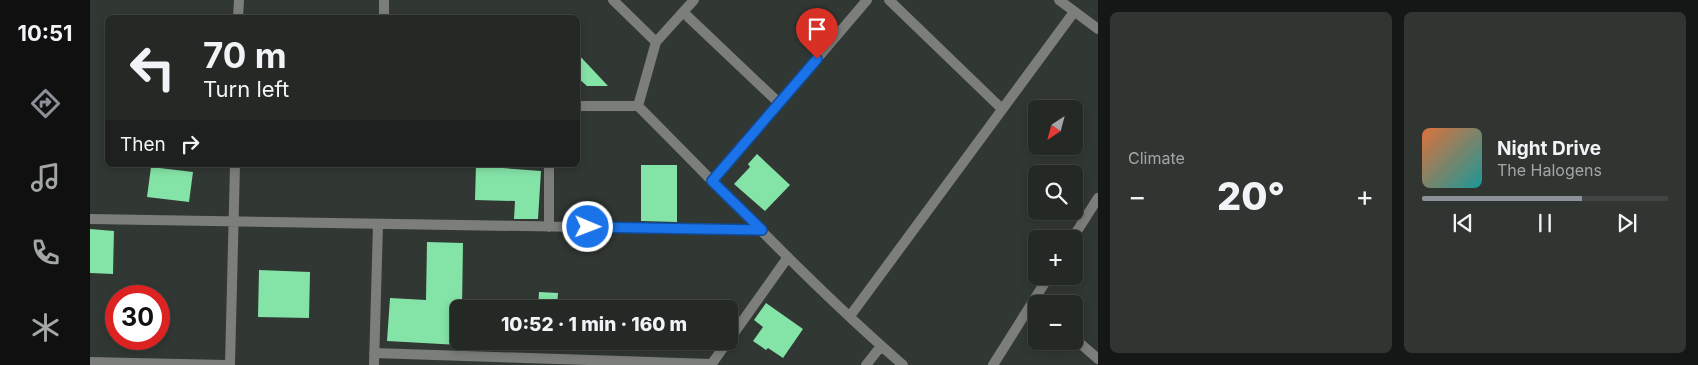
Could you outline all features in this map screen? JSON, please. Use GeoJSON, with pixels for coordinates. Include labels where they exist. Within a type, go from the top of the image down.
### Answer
{"type":"FeatureCollection","features":[{"type":"Feature","properties":{"kind":"street"},"geometry":{"type":"LineString","coordinates":[[238,15],[239,0]]}},
{"type":"Feature","properties":{"kind":"street"},"geometry":{"type":"LineString","coordinates":[[384,0],[384,15]]}},
{"type":"Feature","properties":{"kind":"street"},"geometry":{"type":"LineString","coordinates":[[613,0],[656,42]]}},
{"type":"Feature","properties":{"kind":"street"},"geometry":{"type":"LineString","coordinates":[[638,106],[656,42],[694,0]]}},
{"type":"Feature","properties":{"kind":"street"},"geometry":{"type":"LineString","coordinates":[[712,181],[867,0]]}},
{"type":"Feature","properties":{"kind":"street"},"geometry":{"type":"LineString","coordinates":[[889,0],[1002,109]]}},
{"type":"Feature","properties":{"kind":"street"},"geometry":{"type":"LineString","coordinates":[[1059,0],[1098,29]]}},
{"type":"Feature","properties":{"kind":"street"},"geometry":{"type":"LineString","coordinates":[[684,12],[779,103]]}},
{"type":"Feature","properties":{"kind":"street"},"geometry":{"type":"LineString","coordinates":[[850,316],[1074,12]]}},
{"type":"Feature","properties":{"kind":"street"},"geometry":{"type":"LineString","coordinates":[[580,106],[638,106],[788,257],[903,365]]}},
{"type":"Feature","properties":{"kind":"street"},"geometry":{"type":"LineString","coordinates":[[90,362],[228,365],[235,167]]}},
{"type":"Feature","properties":{"kind":"street"},"geometry":{"type":"LineString","coordinates":[[549,167],[549,227]]}},
{"type":"Feature","properties":{"kind":"street"},"geometry":{"type":"LineString","coordinates":[[1078,230],[1098,198]]}},
{"type":"Feature","properties":{"kind":"street"},"geometry":{"type":"LineString","coordinates":[[90,219],[762,230]]}},
{"type":"Feature","properties":{"kind":"street"},"geometry":{"type":"LineString","coordinates":[[374,365],[378,224]]}},
{"type":"Feature","properties":{"kind":"street"},"geometry":{"type":"LineString","coordinates":[[738,327],[788,257]]}},
{"type":"Feature","properties":{"kind":"street"},"geometry":{"type":"LineString","coordinates":[[993,365],[1028,313]]}},
{"type":"Feature","properties":{"kind":"street"},"geometry":{"type":"LineString","coordinates":[[866,365],[881,346]]}},
{"type":"Feature","properties":{"kind":"street"},"geometry":{"type":"LineString","coordinates":[[1083,346],[1098,359]]}},
{"type":"Feature","properties":{"kind":"street"},"geometry":{"type":"LineString","coordinates":[[374,353],[538,362],[711,364],[721,350]]}},
{"type":"Feature","properties":{"kind":"building"},"geometry":{"type":"Polygon","coordinates":[[[580,56],[608,86],[587,86],[580,80],[580,56]]]}},
{"type":"Feature","properties":{"kind":"building"},"geometry":{"type":"Polygon","coordinates":[[[757,154],[790,185],[765,211],[734,184],[750,167],[748,164],[757,154]]]}},
{"type":"Feature","properties":{"kind":"building"},"geometry":{"type":"Polygon","coordinates":[[[641,165],[677,165],[677,222],[641,221],[641,165]]]}},
{"type":"Feature","properties":{"kind":"building"},"geometry":{"type":"Polygon","coordinates":[[[151,167],[193,172],[189,202],[147,197],[151,167]]]}},
{"type":"Feature","properties":{"kind":"building"},"geometry":{"type":"Polygon","coordinates":[[[476,167],[502,167],[541,171],[538,219],[514,219],[515,201],[475,200],[476,167]]]}},
{"type":"Feature","properties":{"kind":"building"},"geometry":{"type":"Polygon","coordinates":[[[90,229],[114,231],[113,274],[90,273],[90,229]]]}},
{"type":"Feature","properties":{"kind":"building"},"geometry":{"type":"Polygon","coordinates":[[[427,242],[463,243],[462,300],[450,300],[450,344],[387,341],[390,298],[426,300],[427,242]]]}},
{"type":"Feature","properties":{"kind":"building"},"geometry":{"type":"Polygon","coordinates":[[[259,270],[310,272],[309,318],[258,317],[259,270]]]}},
{"type":"Feature","properties":{"kind":"building"},"geometry":{"type":"Polygon","coordinates":[[[539,292],[558,293],[558,300],[539,300],[539,292]]]}},
{"type":"Feature","properties":{"kind":"building"},"geometry":{"type":"Polygon","coordinates":[[[766,303],[803,329],[783,358],[753,341],[763,327],[754,320],[766,303]]]}},
{"type":"Feature","properties":{"kind":"route"},"geometry":{"type":"LineString","coordinates":[[588,227],[762,230],[712,181],[817,59]]}}]}
